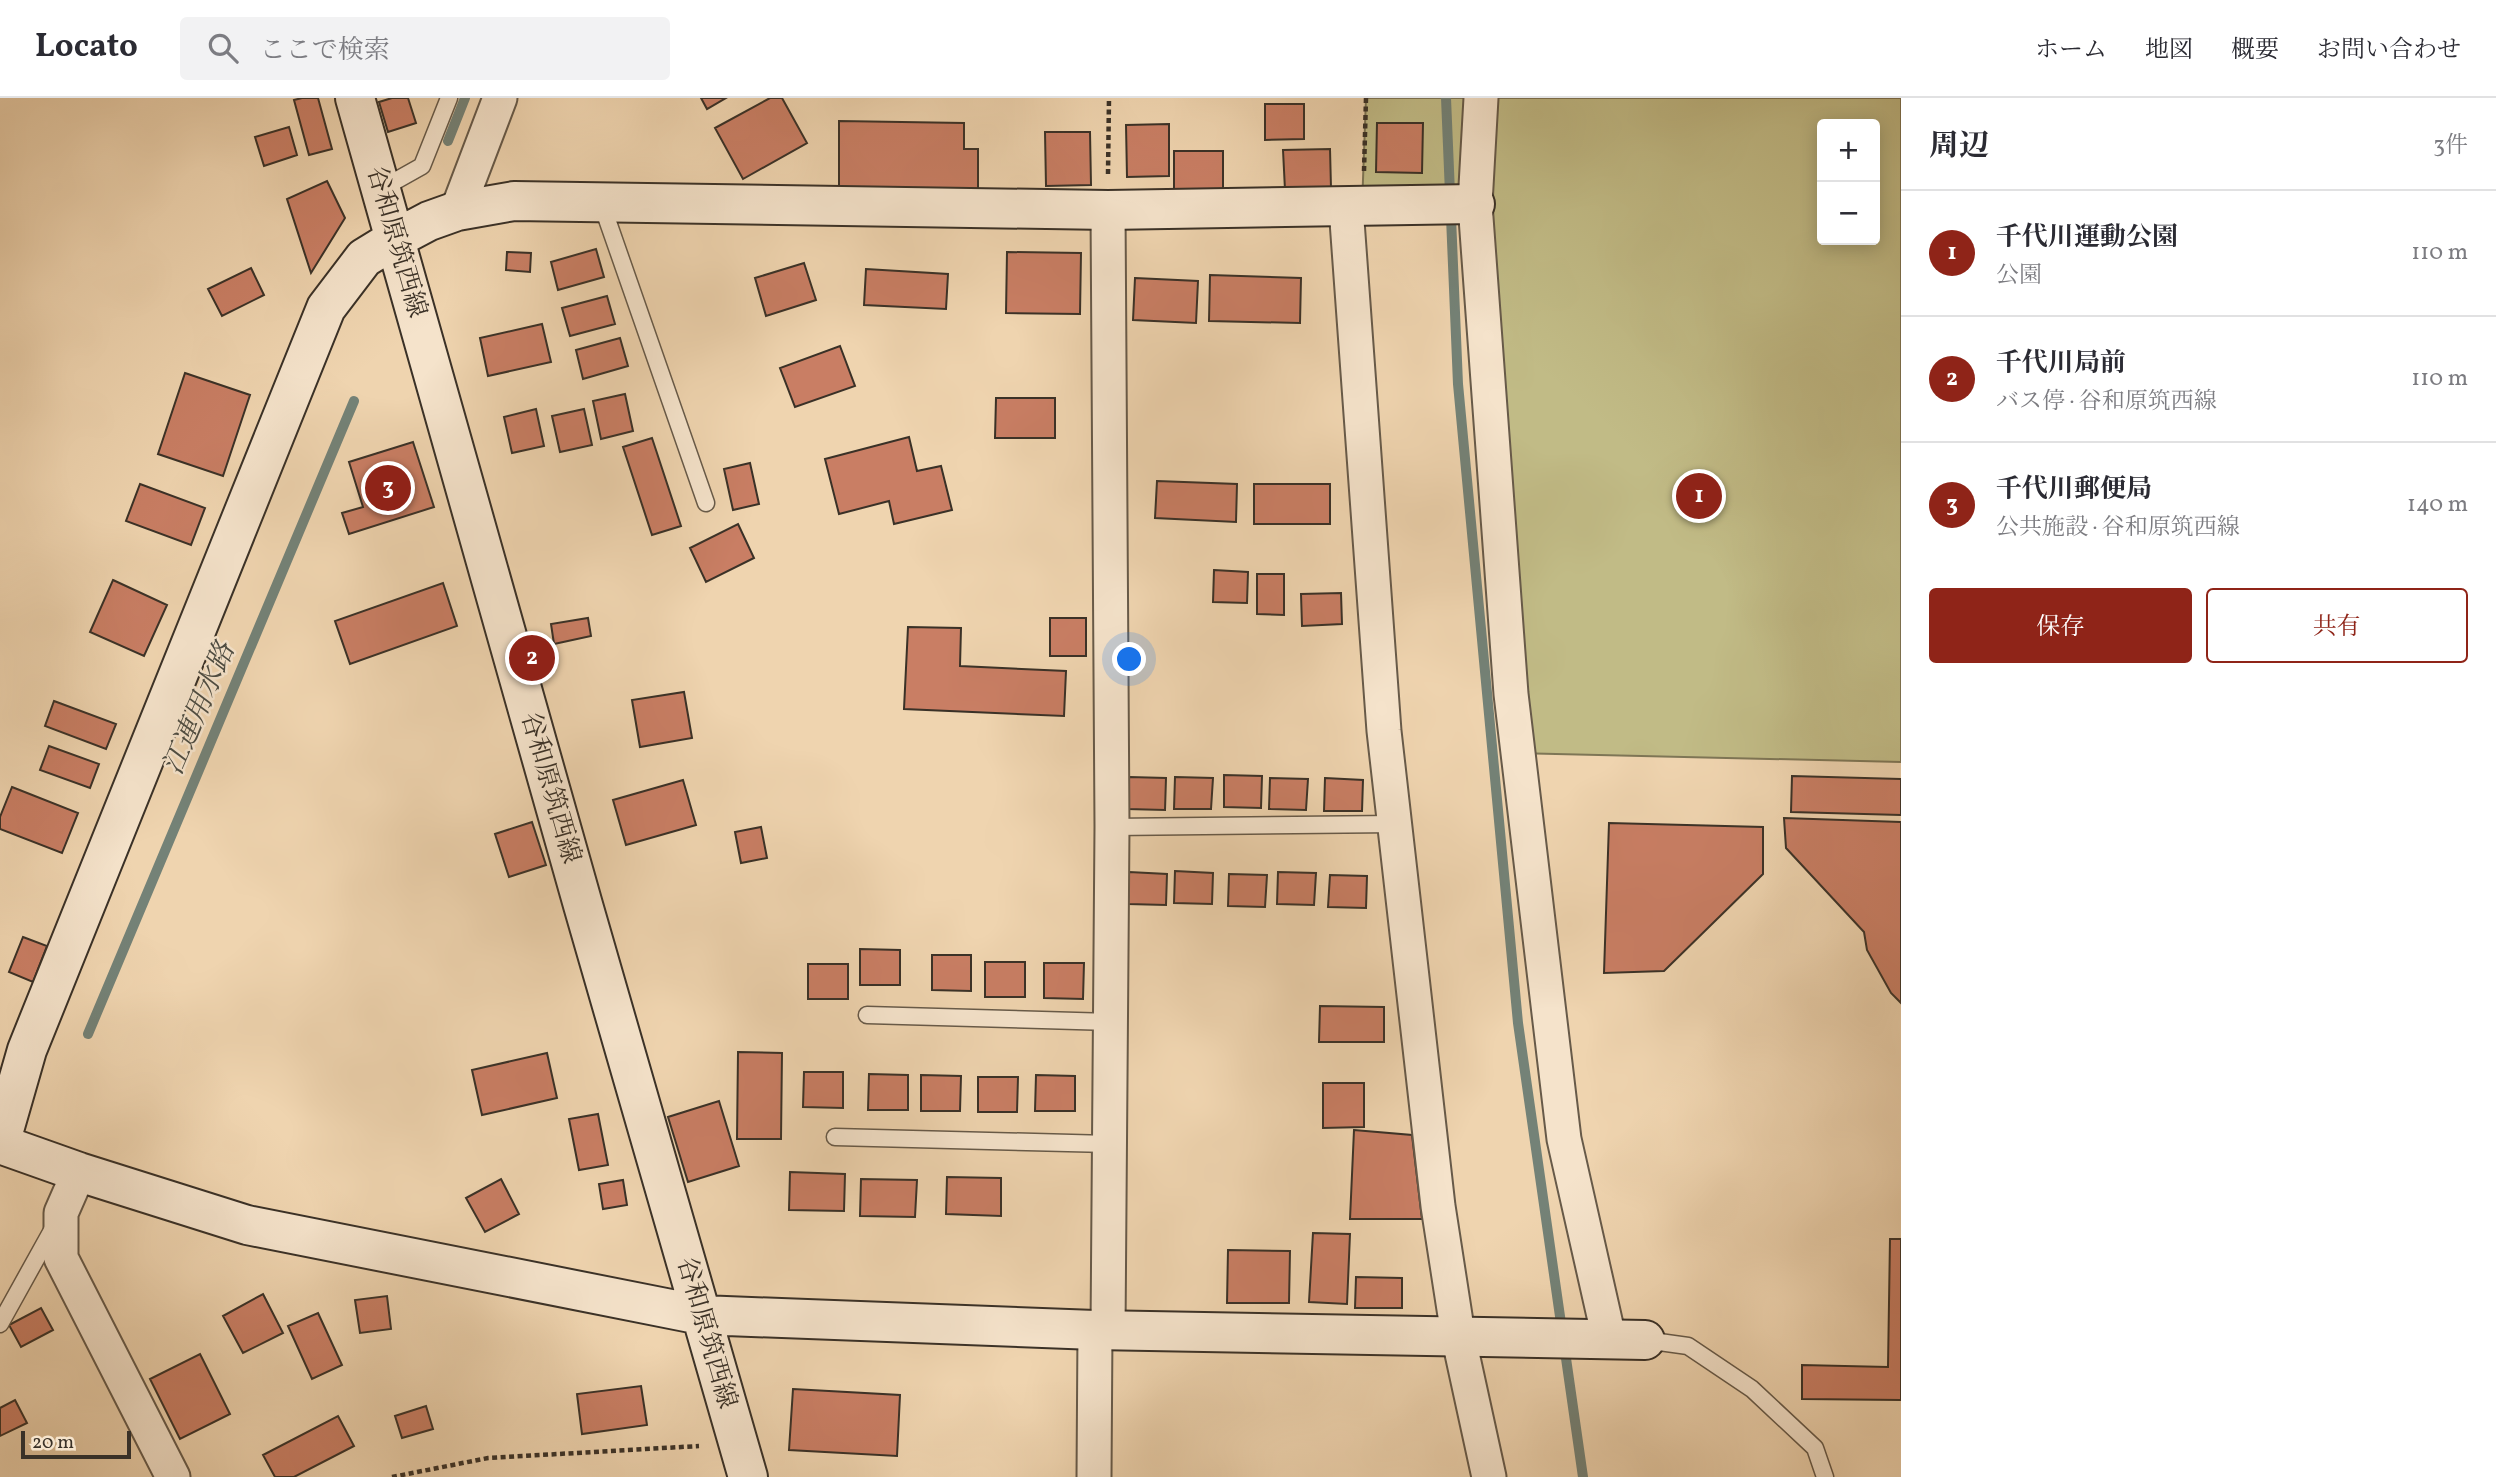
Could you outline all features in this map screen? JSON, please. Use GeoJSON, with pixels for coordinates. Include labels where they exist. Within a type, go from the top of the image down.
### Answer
{"type":"FeatureCollection","features":[{"type":"Feature","properties":{"kind":"street","name":"谷和原筑西線"},"geometry":{"type":"LineString","coordinates":[[355,98],[743,1460]]}},
{"type":"Feature","properties":{"kind":"street"},"geometry":{"type":"LineString","coordinates":[[457,211],[500,98]]}},
{"type":"Feature","properties":{"kind":"street"},"geometry":{"type":"LineString","coordinates":[[1475,204],[1108,210],[514,201],[457,211],[429,221],[364,258],[326,308],[27,1050],[0,1144],[247,1225],[701,1315],[1101,1330],[1627,1339],[1564,1139],[1515,729],[1475,204],[1481,98]]}},
{"type":"Feature","properties":{"kind":"street"},"geometry":{"type":"LineString","coordinates":[[1354,207],[1384,731],[1438,1206],[1458,1335],[1489,1477]]}},
{"type":"Feature","properties":{"kind":"street"},"geometry":{"type":"LineString","coordinates":[[1094,1477],[1110,1144],[1112,827],[1108,210]]}},
{"type":"Feature","properties":{"kind":"street"},"geometry":{"type":"LineString","coordinates":[[79,1172],[61,1213],[61,1258],[173,1477]]}},
{"type":"Feature","properties":{"kind":"lane"},"geometry":{"type":"LineString","coordinates":[[380,189],[422,166],[449,98]]}},
{"type":"Feature","properties":{"kind":"lane"},"geometry":{"type":"LineString","coordinates":[[601,202],[706,503]]}},
{"type":"Feature","properties":{"kind":"lane"},"geometry":{"type":"LineString","coordinates":[[1112,827],[1395,824]]}},
{"type":"Feature","properties":{"kind":"lane"},"geometry":{"type":"LineString","coordinates":[[867,1015],[1111,1022]]}},
{"type":"Feature","properties":{"kind":"lane"},"geometry":{"type":"LineString","coordinates":[[835,1137],[1110,1144]]}},
{"type":"Feature","properties":{"kind":"lane"},"geometry":{"type":"LineString","coordinates":[[0,1324],[61,1213]]}},
{"type":"Feature","properties":{"kind":"lane"},"geometry":{"type":"LineString","coordinates":[[1627,1339],[1688,1346],[1752,1389],[1815,1448],[1825,1477]]}},
{"type":"Feature","properties":{"kind":"path"},"geometry":{"type":"LineString","coordinates":[[1108,210],[1109,98]]}},
{"type":"Feature","properties":{"kind":"path"},"geometry":{"type":"LineString","coordinates":[[1354,207],[1366,98]]}},
{"type":"Feature","properties":{"kind":"path"},"geometry":{"type":"LineString","coordinates":[[392,1477],[488,1458],[743,1460]]}},
{"type":"Feature","properties":{"kind":"shaded area"},"geometry":{"type":"Polygon","coordinates":[[[1366,98],[1901,98],[1901,762],[1518,753],[1475,204],[1362,207],[1366,98]]]}},
{"type":"Feature","properties":{"kind":"building"},"geometry":{"type":"Polygon","coordinates":[[[318,98],[332,149],[309,155],[294,100],[318,98]]]}},
{"type":"Feature","properties":{"kind":"building"},"geometry":{"type":"Polygon","coordinates":[[[392,98],[408,98],[416,123],[388,132],[379,102],[392,98]]]}},
{"type":"Feature","properties":{"kind":"building"},"geometry":{"type":"Polygon","coordinates":[[[701,98],[726,98],[707,109],[701,98]]]}},
{"type":"Feature","properties":{"kind":"building"},"geometry":{"type":"Polygon","coordinates":[[[770,98],[782,98],[807,143],[743,179],[715,128],[770,98]]]}},
{"type":"Feature","properties":{"kind":"building"},"geometry":{"type":"Polygon","coordinates":[[[1265,104],[1304,104],[1304,139],[1265,140],[1265,104]]]}},
{"type":"Feature","properties":{"kind":"building"},"geometry":{"type":"Polygon","coordinates":[[[839,121],[964,123],[964,149],[978,149],[978,189],[839,188],[839,121]]]}},
{"type":"Feature","properties":{"kind":"building"},"geometry":{"type":"Polygon","coordinates":[[[1377,123],[1423,123],[1422,173],[1376,172],[1377,123]]]}},
{"type":"Feature","properties":{"kind":"building"},"geometry":{"type":"Polygon","coordinates":[[[1169,124],[1169,176],[1127,177],[1126,125],[1169,124]]]}},
{"type":"Feature","properties":{"kind":"building"},"geometry":{"type":"Polygon","coordinates":[[[289,127],[297,155],[264,166],[255,137],[289,127]]]}},
{"type":"Feature","properties":{"kind":"building"},"geometry":{"type":"Polygon","coordinates":[[[1045,132],[1090,132],[1091,185],[1046,186],[1045,132]]]}},
{"type":"Feature","properties":{"kind":"building"},"geometry":{"type":"Polygon","coordinates":[[[1330,149],[1331,188],[1285,190],[1283,150],[1330,149]]]}},
{"type":"Feature","properties":{"kind":"building"},"geometry":{"type":"Polygon","coordinates":[[[1174,151],[1223,151],[1223,189],[1174,190],[1174,151]]]}},
{"type":"Feature","properties":{"kind":"building"},"geometry":{"type":"Polygon","coordinates":[[[327,181],[345,218],[311,273],[287,199],[327,181]]]}},
{"type":"Feature","properties":{"kind":"building"},"geometry":{"type":"Polygon","coordinates":[[[596,249],[604,277],[558,290],[551,262],[596,249]]]}},
{"type":"Feature","properties":{"kind":"building"},"geometry":{"type":"Polygon","coordinates":[[[507,252],[531,253],[530,272],[506,270],[507,252]]]}},
{"type":"Feature","properties":{"kind":"building"},"geometry":{"type":"Polygon","coordinates":[[[1007,252],[1081,253],[1080,314],[1006,313],[1007,252]]]}},
{"type":"Feature","properties":{"kind":"building"},"geometry":{"type":"Polygon","coordinates":[[[804,263],[816,300],[766,316],[755,278],[804,263]]]}},
{"type":"Feature","properties":{"kind":"building"},"geometry":{"type":"Polygon","coordinates":[[[251,268],[264,295],[222,316],[208,289],[251,268]]]}},
{"type":"Feature","properties":{"kind":"building"},"geometry":{"type":"Polygon","coordinates":[[[866,269],[948,274],[946,309],[864,305],[866,269]]]}},
{"type":"Feature","properties":{"kind":"building"},"geometry":{"type":"Polygon","coordinates":[[[1210,275],[1301,278],[1300,323],[1209,321],[1210,275]]]}},
{"type":"Feature","properties":{"kind":"building"},"geometry":{"type":"Polygon","coordinates":[[[1135,278],[1198,281],[1196,323],[1133,320],[1135,278]]]}},
{"type":"Feature","properties":{"kind":"building"},"geometry":{"type":"Polygon","coordinates":[[[607,296],[615,324],[570,336],[562,308],[607,296]]]}},
{"type":"Feature","properties":{"kind":"building"},"geometry":{"type":"Polygon","coordinates":[[[542,324],[551,362],[488,376],[480,338],[542,324]]]}},
{"type":"Feature","properties":{"kind":"building"},"geometry":{"type":"Polygon","coordinates":[[[620,338],[628,366],[583,379],[576,350],[620,338]]]}},
{"type":"Feature","properties":{"kind":"building"},"geometry":{"type":"Polygon","coordinates":[[[840,346],[855,386],[795,407],[780,368],[840,346]]]}},
{"type":"Feature","properties":{"kind":"building"},"geometry":{"type":"Polygon","coordinates":[[[185,373],[250,395],[223,476],[158,454],[185,373]]]}},
{"type":"Feature","properties":{"kind":"building"},"geometry":{"type":"Polygon","coordinates":[[[625,394],[633,431],[601,439],[593,401],[625,394]]]}},
{"type":"Feature","properties":{"kind":"building"},"geometry":{"type":"Polygon","coordinates":[[[996,398],[1055,398],[1055,438],[995,438],[996,398]]]}},
{"type":"Feature","properties":{"kind":"building"},"geometry":{"type":"Polygon","coordinates":[[[536,409],[544,446],[512,453],[504,417],[536,409]]]}},
{"type":"Feature","properties":{"kind":"building"},"geometry":{"type":"Polygon","coordinates":[[[584,409],[592,445],[560,452],[552,416],[584,409]]]}},
{"type":"Feature","properties":{"kind":"building"},"geometry":{"type":"Polygon","coordinates":[[[909,437],[917,471],[941,466],[952,510],[894,524],[889,501],[839,514],[825,459],[909,437]]]}},
{"type":"Feature","properties":{"kind":"building"},"geometry":{"type":"Polygon","coordinates":[[[652,438],[681,526],[652,535],[623,447],[652,438]]]}},
{"type":"Feature","properties":{"kind":"building"},"geometry":{"type":"Polygon","coordinates":[[[413,442],[434,507],[349,534],[342,513],[363,507],[349,462],[413,442]]]}},
{"type":"Feature","properties":{"kind":"building"},"geometry":{"type":"Polygon","coordinates":[[[750,463],[759,504],[733,510],[724,469],[750,463]]]}},
{"type":"Feature","properties":{"kind":"building"},"geometry":{"type":"Polygon","coordinates":[[[1157,481],[1237,484],[1236,522],[1155,518],[1157,481]]]}},
{"type":"Feature","properties":{"kind":"building"},"geometry":{"type":"Polygon","coordinates":[[[140,484],[205,508],[191,545],[126,521],[140,484]]]}},
{"type":"Feature","properties":{"kind":"building"},"geometry":{"type":"Polygon","coordinates":[[[1254,484],[1330,484],[1330,524],[1254,524],[1254,484]]]}},
{"type":"Feature","properties":{"kind":"building"},"geometry":{"type":"Polygon","coordinates":[[[738,524],[754,558],[706,582],[690,548],[738,524]]]}},
{"type":"Feature","properties":{"kind":"building"},"geometry":{"type":"Polygon","coordinates":[[[1214,570],[1248,572],[1247,603],[1213,602],[1214,570]]]}},
{"type":"Feature","properties":{"kind":"building"},"geometry":{"type":"Polygon","coordinates":[[[1257,574],[1284,574],[1284,615],[1257,614],[1257,574]]]}},
{"type":"Feature","properties":{"kind":"building"},"geometry":{"type":"Polygon","coordinates":[[[113,580],[167,605],[144,656],[90,632],[113,580]]]}},
{"type":"Feature","properties":{"kind":"building"},"geometry":{"type":"Polygon","coordinates":[[[443,583],[457,626],[350,664],[335,621],[443,583]]]}},
{"type":"Feature","properties":{"kind":"building"},"geometry":{"type":"Polygon","coordinates":[[[1341,593],[1342,624],[1302,626],[1301,594],[1341,593]]]}},
{"type":"Feature","properties":{"kind":"building"},"geometry":{"type":"Polygon","coordinates":[[[588,618],[591,636],[554,644],[551,624],[588,618]]]}},
{"type":"Feature","properties":{"kind":"building"},"geometry":{"type":"Polygon","coordinates":[[[1050,618],[1086,618],[1086,656],[1050,656],[1050,618]]]}},
{"type":"Feature","properties":{"kind":"building"},"geometry":{"type":"Polygon","coordinates":[[[908,627],[961,628],[960,666],[1066,671],[1064,716],[904,709],[908,627]]]}},
{"type":"Feature","properties":{"kind":"building"},"geometry":{"type":"Polygon","coordinates":[[[684,692],[692,738],[640,747],[632,700],[684,692]]]}},
{"type":"Feature","properties":{"kind":"building"},"geometry":{"type":"Polygon","coordinates":[[[54,701],[116,724],[106,749],[45,726],[54,701]]]}},
{"type":"Feature","properties":{"kind":"building"},"geometry":{"type":"Polygon","coordinates":[[[49,746],[99,764],[90,788],[40,770],[49,746]]]}},
{"type":"Feature","properties":{"kind":"building"},"geometry":{"type":"Polygon","coordinates":[[[1224,775],[1262,776],[1261,808],[1224,807],[1224,775]]]}},
{"type":"Feature","properties":{"kind":"building"},"geometry":{"type":"Polygon","coordinates":[[[1792,776],[1901,779],[1901,815],[1791,812],[1792,776]]]}},
{"type":"Feature","properties":{"kind":"building"},"geometry":{"type":"Polygon","coordinates":[[[1129,777],[1166,778],[1165,810],[1127,809],[1129,777]]]}},
{"type":"Feature","properties":{"kind":"building"},"geometry":{"type":"Polygon","coordinates":[[[1175,777],[1213,778],[1211,809],[1174,809],[1175,777]]]}},
{"type":"Feature","properties":{"kind":"building"},"geometry":{"type":"Polygon","coordinates":[[[1270,778],[1308,779],[1306,810],[1269,809],[1270,778]]]}},
{"type":"Feature","properties":{"kind":"building"},"geometry":{"type":"Polygon","coordinates":[[[1325,778],[1363,780],[1362,811],[1324,811],[1325,778]]]}},
{"type":"Feature","properties":{"kind":"building"},"geometry":{"type":"Polygon","coordinates":[[[683,780],[696,825],[626,845],[613,800],[683,780]]]}},
{"type":"Feature","properties":{"kind":"building"},"geometry":{"type":"Polygon","coordinates":[[[12,787],[78,813],[62,853],[0,829],[0,817],[12,787]]]}},
{"type":"Feature","properties":{"kind":"building"},"geometry":{"type":"Polygon","coordinates":[[[1784,818],[1901,822],[1901,1003],[1891,993],[1867,950],[1864,932],[1786,848],[1784,818]]]}},
{"type":"Feature","properties":{"kind":"building"},"geometry":{"type":"Polygon","coordinates":[[[532,822],[546,865],[509,877],[495,834],[532,822]]]}},
{"type":"Feature","properties":{"kind":"building"},"geometry":{"type":"Polygon","coordinates":[[[1609,823],[1763,827],[1763,874],[1664,971],[1604,973],[1609,823]]]}},
{"type":"Feature","properties":{"kind":"building"},"geometry":{"type":"Polygon","coordinates":[[[761,827],[767,858],[741,863],[735,832],[761,827]]]}},
{"type":"Feature","properties":{"kind":"building"},"geometry":{"type":"Polygon","coordinates":[[[1175,871],[1213,873],[1212,904],[1174,903],[1175,871]]]}},
{"type":"Feature","properties":{"kind":"building"},"geometry":{"type":"Polygon","coordinates":[[[1129,872],[1167,874],[1166,905],[1128,904],[1129,872]]]}},
{"type":"Feature","properties":{"kind":"building"},"geometry":{"type":"Polygon","coordinates":[[[1278,872],[1316,873],[1314,905],[1277,904],[1278,872]]]}},
{"type":"Feature","properties":{"kind":"building"},"geometry":{"type":"Polygon","coordinates":[[[1229,874],[1267,875],[1265,907],[1228,906],[1229,874]]]}},
{"type":"Feature","properties":{"kind":"building"},"geometry":{"type":"Polygon","coordinates":[[[1330,875],[1367,876],[1366,908],[1328,907],[1330,875]]]}},
{"type":"Feature","properties":{"kind":"building"},"geometry":{"type":"Polygon","coordinates":[[[23,937],[47,946],[33,982],[9,972],[23,937]]]}},
{"type":"Feature","properties":{"kind":"building"},"geometry":{"type":"Polygon","coordinates":[[[860,949],[900,950],[900,985],[860,985],[860,949]]]}},
{"type":"Feature","properties":{"kind":"building"},"geometry":{"type":"Polygon","coordinates":[[[932,955],[971,955],[971,991],[932,990],[932,955]]]}},
{"type":"Feature","properties":{"kind":"building"},"geometry":{"type":"Polygon","coordinates":[[[985,962],[1025,962],[1025,997],[985,997],[985,962]]]}},
{"type":"Feature","properties":{"kind":"building"},"geometry":{"type":"Polygon","coordinates":[[[1044,963],[1084,963],[1083,999],[1044,998],[1044,963]]]}},
{"type":"Feature","properties":{"kind":"building"},"geometry":{"type":"Polygon","coordinates":[[[808,964],[848,964],[848,999],[808,999],[808,964]]]}},
{"type":"Feature","properties":{"kind":"building"},"geometry":{"type":"Polygon","coordinates":[[[1320,1006],[1384,1007],[1384,1042],[1319,1042],[1320,1006]]]}},
{"type":"Feature","properties":{"kind":"building"},"geometry":{"type":"Polygon","coordinates":[[[738,1052],[782,1053],[781,1139],[737,1139],[738,1052]]]}},
{"type":"Feature","properties":{"kind":"building"},"geometry":{"type":"Polygon","coordinates":[[[547,1053],[557,1098],[482,1115],[472,1070],[547,1053]]]}},
{"type":"Feature","properties":{"kind":"building"},"geometry":{"type":"Polygon","coordinates":[[[804,1072],[843,1072],[843,1108],[803,1107],[804,1072]]]}},
{"type":"Feature","properties":{"kind":"building"},"geometry":{"type":"Polygon","coordinates":[[[869,1074],[908,1075],[908,1110],[868,1110],[869,1074]]]}},
{"type":"Feature","properties":{"kind":"building"},"geometry":{"type":"Polygon","coordinates":[[[921,1075],[961,1076],[960,1111],[921,1111],[921,1075]]]}},
{"type":"Feature","properties":{"kind":"building"},"geometry":{"type":"Polygon","coordinates":[[[1036,1075],[1075,1076],[1075,1111],[1035,1111],[1036,1075]]]}},
{"type":"Feature","properties":{"kind":"building"},"geometry":{"type":"Polygon","coordinates":[[[978,1077],[1018,1077],[1017,1112],[978,1112],[978,1077]]]}},
{"type":"Feature","properties":{"kind":"building"},"geometry":{"type":"Polygon","coordinates":[[[1323,1083],[1364,1083],[1364,1127],[1323,1128],[1323,1083]]]}},
{"type":"Feature","properties":{"kind":"building"},"geometry":{"type":"Polygon","coordinates":[[[719,1101],[739,1166],[688,1182],[668,1117],[719,1101]]]}},
{"type":"Feature","properties":{"kind":"building"},"geometry":{"type":"Polygon","coordinates":[[[598,1114],[608,1165],[579,1170],[569,1119],[598,1114]]]}},
{"type":"Feature","properties":{"kind":"building"},"geometry":{"type":"Polygon","coordinates":[[[1354,1130],[1412,1135],[1422,1219],[1350,1219],[1354,1130]]]}},
{"type":"Feature","properties":{"kind":"building"},"geometry":{"type":"Polygon","coordinates":[[[790,1172],[845,1174],[844,1211],[789,1210],[790,1172]]]}},
{"type":"Feature","properties":{"kind":"building"},"geometry":{"type":"Polygon","coordinates":[[[947,1177],[1001,1178],[1001,1216],[946,1214],[947,1177]]]}},
{"type":"Feature","properties":{"kind":"building"},"geometry":{"type":"Polygon","coordinates":[[[501,1179],[519,1214],[485,1232],[466,1198],[501,1179]]]}},
{"type":"Feature","properties":{"kind":"building"},"geometry":{"type":"Polygon","coordinates":[[[861,1179],[917,1180],[915,1217],[860,1216],[861,1179]]]}},
{"type":"Feature","properties":{"kind":"building"},"geometry":{"type":"Polygon","coordinates":[[[623,1180],[627,1205],[603,1209],[599,1184],[623,1180]]]}},
{"type":"Feature","properties":{"kind":"building"},"geometry":{"type":"Polygon","coordinates":[[[1313,1233],[1350,1234],[1347,1304],[1309,1302],[1313,1233]]]}},
{"type":"Feature","properties":{"kind":"building"},"geometry":{"type":"Polygon","coordinates":[[[1890,1239],[1901,1239],[1901,1400],[1802,1399],[1802,1365],[1888,1367],[1890,1239]]]}},
{"type":"Feature","properties":{"kind":"building"},"geometry":{"type":"Polygon","coordinates":[[[1228,1250],[1290,1251],[1289,1303],[1227,1303],[1228,1250]]]}},
{"type":"Feature","properties":{"kind":"building"},"geometry":{"type":"Polygon","coordinates":[[[1356,1277],[1402,1278],[1402,1308],[1355,1308],[1356,1277]]]}},
{"type":"Feature","properties":{"kind":"building"},"geometry":{"type":"Polygon","coordinates":[[[263,1294],[283,1333],[243,1353],[223,1316],[263,1294]]]}},
{"type":"Feature","properties":{"kind":"building"},"geometry":{"type":"Polygon","coordinates":[[[387,1296],[391,1329],[360,1333],[355,1300],[387,1296]]]}},
{"type":"Feature","properties":{"kind":"building"},"geometry":{"type":"Polygon","coordinates":[[[41,1308],[53,1330],[21,1347],[9,1325],[41,1308]]]}},
{"type":"Feature","properties":{"kind":"building"},"geometry":{"type":"Polygon","coordinates":[[[318,1313],[342,1365],[312,1379],[288,1326],[318,1313]]]}},
{"type":"Feature","properties":{"kind":"building"},"geometry":{"type":"Polygon","coordinates":[[[200,1354],[230,1414],[180,1439],[150,1379],[200,1354]]]}},
{"type":"Feature","properties":{"kind":"building"},"geometry":{"type":"Polygon","coordinates":[[[641,1386],[647,1425],[582,1434],[577,1394],[641,1386]]]}},
{"type":"Feature","properties":{"kind":"building"},"geometry":{"type":"Polygon","coordinates":[[[793,1389],[900,1395],[897,1456],[789,1450],[793,1389]]]}},
{"type":"Feature","properties":{"kind":"building"},"geometry":{"type":"Polygon","coordinates":[[[15,1400],[27,1423],[0,1436],[0,1408],[15,1400]]]}},
{"type":"Feature","properties":{"kind":"building"},"geometry":{"type":"Polygon","coordinates":[[[426,1406],[433,1429],[402,1438],[395,1416],[426,1406]]]}},
{"type":"Feature","properties":{"kind":"building"},"geometry":{"type":"Polygon","coordinates":[[[338,1416],[354,1446],[294,1477],[275,1477],[263,1455],[338,1416]]]}},
{"type":"Feature","properties":{"kind":"waterway","name":"江連用水路"},"geometry":{"type":"LineString","coordinates":[[448,141],[465,98]]}},
{"type":"Feature","properties":{"kind":"waterway"},"geometry":{"type":"LineString","coordinates":[[1446,98],[1458,384],[1518,1023],[1583,1477]]}},
{"type":"Feature","properties":{"kind":"waterway","name":"江連用水路"},"geometry":{"type":"LineString","coordinates":[[88,1034],[354,401]]}},
{"type":"Feature","properties":{"kind":"place","name":"千代川郵便局"},"geometry":{"type":"Point","coordinates":[388,488]}},
{"type":"Feature","properties":{"kind":"place","name":"千代川運動公園"},"geometry":{"type":"Point","coordinates":[1699,496]}},
{"type":"Feature","properties":{"kind":"place","name":"千代川局前"},"geometry":{"type":"Point","coordinates":[532,658]}}]}
